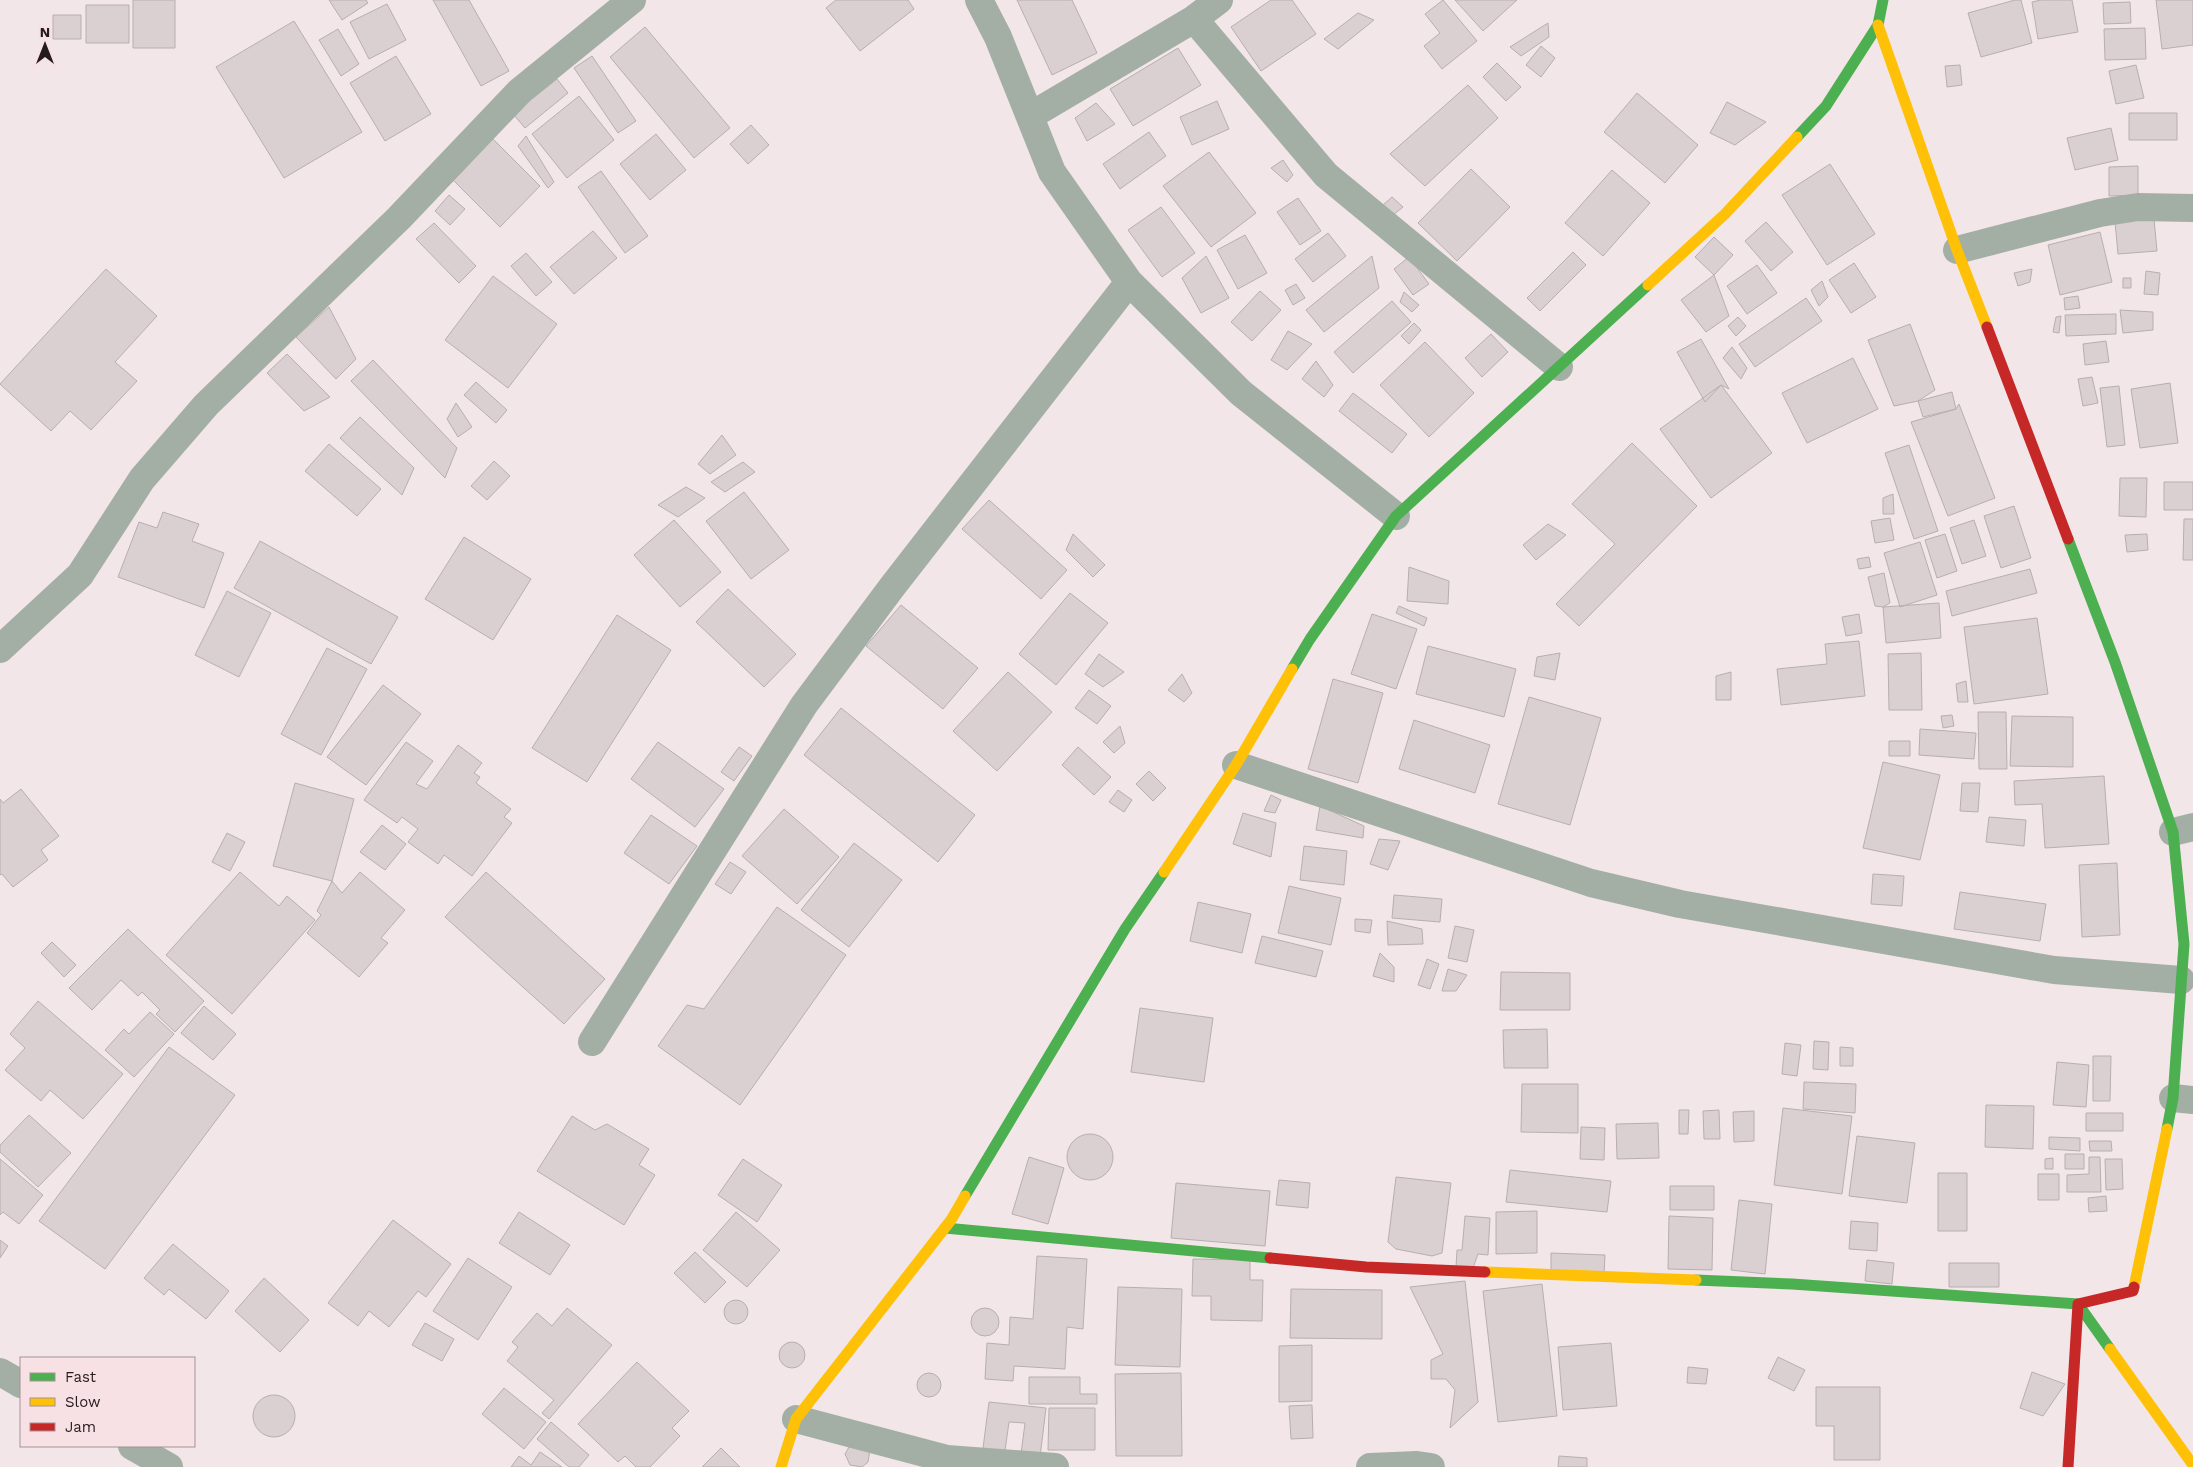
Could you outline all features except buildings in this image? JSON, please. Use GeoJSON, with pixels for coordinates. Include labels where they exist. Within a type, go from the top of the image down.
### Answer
{"type":"FeatureCollection","features":[{"type":"Feature","properties":{"kind":"street"},"geometry":{"type":"LineString","coordinates":[[0,649],[80,575],[142,479],[206,405],[399,218],[520,92],[632,0]]}},
{"type":"Feature","properties":{"kind":"street"},"geometry":{"type":"LineString","coordinates":[[979,0],[998,37],[1052,172],[1129,282],[1241,393],[1396,516]]}},
{"type":"Feature","properties":{"kind":"street"},"geometry":{"type":"LineString","coordinates":[[1030,116],[1194,18],[1219,0]]}},
{"type":"Feature","properties":{"kind":"street"},"geometry":{"type":"LineString","coordinates":[[781,1467],[796,1419],[944,1228],[1125,929],[1236,765],[1310,639],[1396,516],[1725,214],[1826,106],[1878,25],[1883,0]]}},
{"type":"Feature","properties":{"kind":"street"},"geometry":{"type":"LineString","coordinates":[[1194,18],[1326,175],[1559,367]]}},
{"type":"Feature","properties":{"kind":"street"},"geometry":{"type":"LineString","coordinates":[[944,1228],[1366,1267],[1792,1284],[2078,1304],[2134,1290],[2183,1099],[2181,980],[2184,944],[2183,829],[2115,662],[1957,250],[1878,25]]}},
{"type":"Feature","properties":{"kind":"street"},"geometry":{"type":"LineString","coordinates":[[1957,250],[2100,213],[2138,207],[2193,208]]}},
{"type":"Feature","properties":{"kind":"street"},"geometry":{"type":"LineString","coordinates":[[592,1042],[804,705],[892,587],[1129,282]]}},
{"type":"Feature","properties":{"kind":"street"},"geometry":{"type":"LineString","coordinates":[[1236,765],[1591,883],[1680,904],[2054,970],[2181,980]]}},
{"type":"Feature","properties":{"kind":"street"},"geometry":{"type":"LineString","coordinates":[[2078,1304],[2193,1466]]}},
{"type":"Feature","properties":{"kind":"street"},"geometry":{"type":"LineString","coordinates":[[2068,1467],[2078,1304]]}},
{"type":"Feature","properties":{"kind":"street"},"geometry":{"type":"LineString","coordinates":[[0,1372],[20,1383]]}},
{"type":"Feature","properties":{"kind":"street"},"geometry":{"type":"LineString","coordinates":[[796,1419],[946,1459],[1055,1467]]}},
{"type":"Feature","properties":{"kind":"street"},"geometry":{"type":"LineString","coordinates":[[134,1447],[170,1467]]}},
{"type":"Feature","properties":{"kind":"street"},"geometry":{"type":"LineString","coordinates":[[1370,1467],[1417,1464],[1431,1467]]}},
{"type":"Feature","properties":{"kind":"traffic: fast"},"geometry":{"type":"LineString","coordinates":[[1797,137],[1826,106],[1878,25],[1883,0]]}},
{"type":"Feature","properties":{"kind":"traffic: fast"},"geometry":{"type":"LineString","coordinates":[[1292,669],[1310,639],[1396,516],[1648,285]]}},
{"type":"Feature","properties":{"kind":"traffic: fast"},"geometry":{"type":"LineString","coordinates":[[2068,539],[2115,662],[2173,832],[2184,944],[2173,1098],[2167,1129]]}},
{"type":"Feature","properties":{"kind":"traffic: fast"},"geometry":{"type":"LineString","coordinates":[[965,1196],[1125,929],[1164,872]]}},
{"type":"Feature","properties":{"kind":"traffic: fast"},"geometry":{"type":"LineString","coordinates":[[945,1228],[1270,1258]]}},
{"type":"Feature","properties":{"kind":"traffic: fast"},"geometry":{"type":"LineString","coordinates":[[1696,1280],[1792,1284],[2078,1304],[2110,1349]]}},
{"type":"Feature","properties":{"kind":"traffic: slow"},"geometry":{"type":"LineString","coordinates":[[1878,25],[1957,250],[1987,327]]}},
{"type":"Feature","properties":{"kind":"traffic: slow"},"geometry":{"type":"LineString","coordinates":[[1648,285],[1725,214],[1797,137]]}},
{"type":"Feature","properties":{"kind":"traffic: slow"},"geometry":{"type":"LineString","coordinates":[[1164,872],[1236,765],[1292,669]]}},
{"type":"Feature","properties":{"kind":"traffic: slow"},"geometry":{"type":"LineString","coordinates":[[2134,1287],[2167,1129]]}},
{"type":"Feature","properties":{"kind":"traffic: slow"},"geometry":{"type":"LineString","coordinates":[[781,1467],[796,1419],[951,1220],[965,1196]]}},
{"type":"Feature","properties":{"kind":"traffic: slow"},"geometry":{"type":"LineString","coordinates":[[1485,1272],[1696,1280]]}},
{"type":"Feature","properties":{"kind":"traffic: slow"},"geometry":{"type":"LineString","coordinates":[[2110,1349],[2193,1465]]}},
{"type":"Feature","properties":{"kind":"traffic: jam"},"geometry":{"type":"LineString","coordinates":[[1987,327],[2068,539]]}},
{"type":"Feature","properties":{"kind":"traffic: jam"},"geometry":{"type":"LineString","coordinates":[[1270,1258],[1366,1267],[1485,1272]]}},
{"type":"Feature","properties":{"kind":"traffic: jam"},"geometry":{"type":"LineString","coordinates":[[2068,1467],[2078,1304],[2133,1291],[2134,1287]]}}]}
